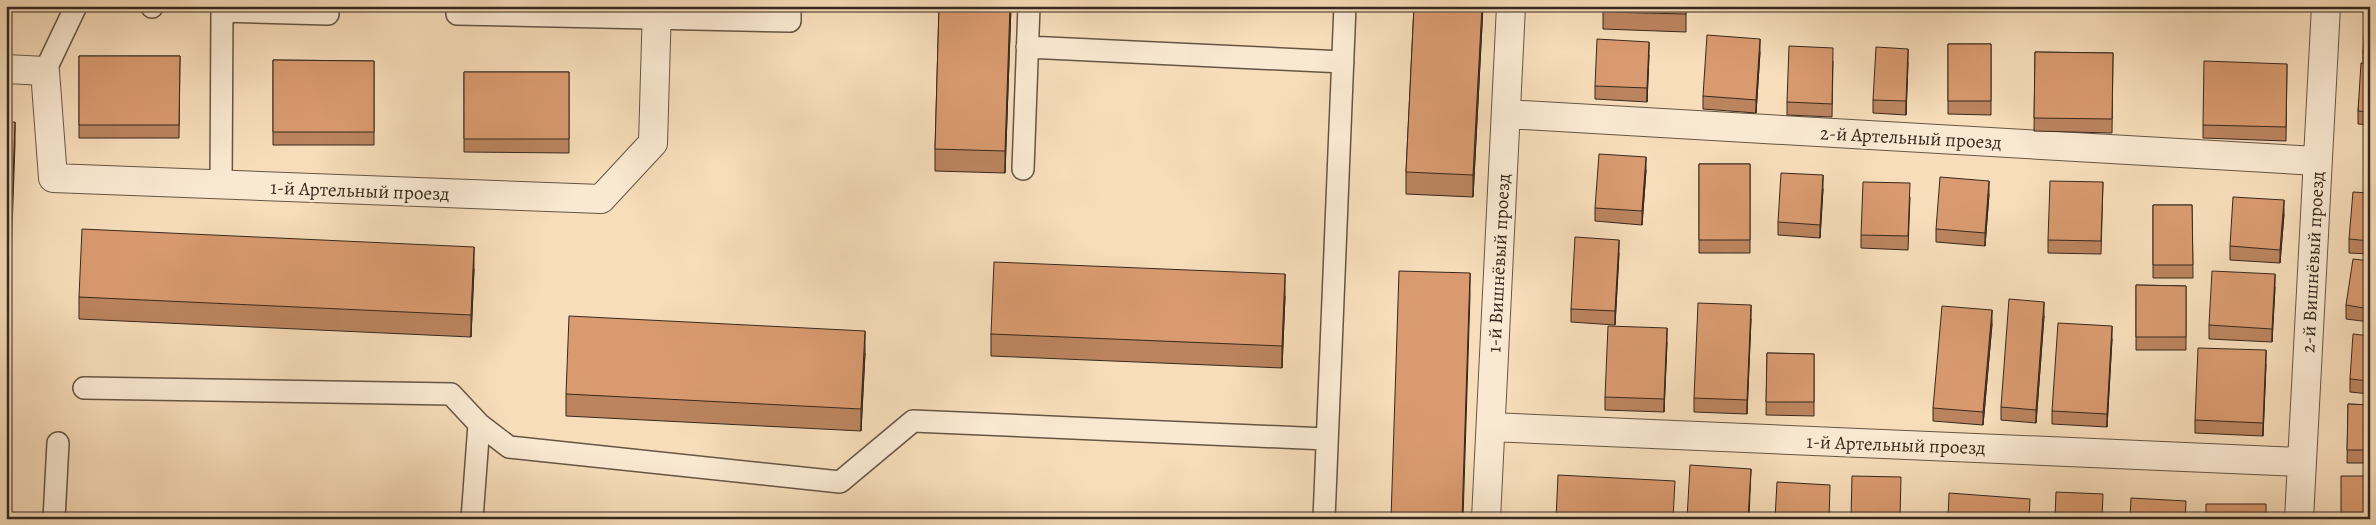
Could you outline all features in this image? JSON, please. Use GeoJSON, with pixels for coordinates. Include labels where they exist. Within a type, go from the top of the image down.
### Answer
{"type":"FeatureCollection","features":[{"type":"Feature","properties":{"kind":"street","name":"1-й Вишнёвый проезд"},"geometry":{"type":"LineString","coordinates":[[1486,519],[1510,6]]}},
{"type":"Feature","properties":{"kind":"street","name":"2-й Вишнёвый проезд"},"geometry":{"type":"LineString","coordinates":[[2299,519],[2326,6]]}},
{"type":"Feature","properties":{"kind":"street","name":"1-й Артельный проезд"},"geometry":{"type":"LineString","coordinates":[[45,71],[53,178],[601,199],[653,143],[657,12]]}},
{"type":"Feature","properties":{"kind":"street"},"geometry":{"type":"LineString","coordinates":[[6,69],[45,71]]}},
{"type":"Feature","properties":{"kind":"street","name":"2-й Артельный проезд"},"geometry":{"type":"LineString","coordinates":[[1506,114],[2317,161]]}},
{"type":"Feature","properties":{"kind":"street","name":"1-й Артельный проезд"},"geometry":{"type":"LineString","coordinates":[[1491,427],[2301,462]]}},
{"type":"Feature","properties":{"kind":"lane"},"geometry":{"type":"LineString","coordinates":[[45,71],[76,6]]}},
{"type":"Feature","properties":{"kind":"lane"},"geometry":{"type":"LineString","coordinates":[[457,14],[657,12],[790,21],[790,6]]}},
{"type":"Feature","properties":{"kind":"lane"},"geometry":{"type":"LineString","coordinates":[[1022,169],[1029,6]]}},
{"type":"Feature","properties":{"kind":"lane"},"geometry":{"type":"LineString","coordinates":[[1324,519],[1345,6]]}},
{"type":"Feature","properties":{"kind":"lane"},"geometry":{"type":"LineString","coordinates":[[222,185],[220,9],[328,14]]}},
{"type":"Feature","properties":{"kind":"lane"},"geometry":{"type":"LineString","coordinates":[[1027,47],[1342,62]]}},
{"type":"Feature","properties":{"kind":"lane"},"geometry":{"type":"LineString","coordinates":[[84,388],[450,394],[479,424],[509,447],[840,482],[913,421],[1326,439]]}},
{"type":"Feature","properties":{"kind":"lane"},"geometry":{"type":"LineString","coordinates":[[472,519],[479,424]]}},
{"type":"Feature","properties":{"kind":"lane"},"geometry":{"type":"LineString","coordinates":[[54,519],[58,443]]}},
{"type":"Feature","properties":{"kind":"building"},"geometry":{"type":"Polygon","coordinates":[[[939,6],[1010,6],[1005,151],[935,149],[939,6]]]}},
{"type":"Feature","properties":{"kind":"building"},"geometry":{"type":"Polygon","coordinates":[[[1414,6],[1482,6],[1473,175],[1406,172],[1414,6]]]}},
{"type":"Feature","properties":{"kind":"building"},"geometry":{"type":"Polygon","coordinates":[[[1603,6],[1686,6],[1686,14],[1603,12],[1603,6]]]}},
{"type":"Feature","properties":{"kind":"building"},"geometry":{"type":"Polygon","coordinates":[[[2366,6],[2370,6],[2370,52],[2363,52],[2366,6]]]}},
{"type":"Feature","properties":{"kind":"building"},"geometry":{"type":"Polygon","coordinates":[[[1707,35],[1760,39],[1756,100],[1703,96],[1707,35]]]}},
{"type":"Feature","properties":{"kind":"building"},"geometry":{"type":"Polygon","coordinates":[[[1597,39],[1649,42],[1647,88],[1595,86],[1597,39]]]}},
{"type":"Feature","properties":{"kind":"building"},"geometry":{"type":"Polygon","coordinates":[[[1948,44],[1991,44],[1991,101],[1948,101],[1948,44]]]}},
{"type":"Feature","properties":{"kind":"building"},"geometry":{"type":"Polygon","coordinates":[[[1789,46],[1833,48],[1832,104],[1787,102],[1789,46]]]}},
{"type":"Feature","properties":{"kind":"building"},"geometry":{"type":"Polygon","coordinates":[[[1876,47],[1908,49],[1906,101],[1873,100],[1876,47]]]}},
{"type":"Feature","properties":{"kind":"building"},"geometry":{"type":"Polygon","coordinates":[[[2035,52],[2113,53],[2112,119],[2034,118],[2035,52]]]}},
{"type":"Feature","properties":{"kind":"building"},"geometry":{"type":"Polygon","coordinates":[[[79,56],[180,56],[179,125],[79,125],[79,56]]]}},
{"type":"Feature","properties":{"kind":"building"},"geometry":{"type":"Polygon","coordinates":[[[273,60],[374,61],[374,132],[273,132],[273,60]]]}},
{"type":"Feature","properties":{"kind":"building"},"geometry":{"type":"Polygon","coordinates":[[[2204,61],[2287,64],[2286,127],[2203,125],[2204,61]]]}},
{"type":"Feature","properties":{"kind":"building"},"geometry":{"type":"Polygon","coordinates":[[[2361,63],[2370,64],[2370,112],[2358,111],[2361,63]]]}},
{"type":"Feature","properties":{"kind":"building"},"geometry":{"type":"Polygon","coordinates":[[[464,72],[569,72],[569,139],[464,139],[464,72]]]}},
{"type":"Feature","properties":{"kind":"building"},"geometry":{"type":"Polygon","coordinates":[[[6,122],[15,122],[6,382],[6,122]]]}},
{"type":"Feature","properties":{"kind":"building"},"geometry":{"type":"Polygon","coordinates":[[[1599,154],[1646,157],[1642,211],[1595,208],[1599,154]]]}},
{"type":"Feature","properties":{"kind":"building"},"geometry":{"type":"Polygon","coordinates":[[[1699,164],[1750,164],[1750,240],[1699,240],[1699,164]]]}},
{"type":"Feature","properties":{"kind":"building"},"geometry":{"type":"Polygon","coordinates":[[[1781,173],[1823,175],[1820,225],[1778,222],[1781,173]]]}},
{"type":"Feature","properties":{"kind":"building"},"geometry":{"type":"Polygon","coordinates":[[[1940,177],[1989,181],[1985,233],[1936,229],[1940,177]]]}},
{"type":"Feature","properties":{"kind":"building"},"geometry":{"type":"Polygon","coordinates":[[[2050,181],[2103,182],[2101,241],[2048,240],[2050,181]]]}},
{"type":"Feature","properties":{"kind":"building"},"geometry":{"type":"Polygon","coordinates":[[[1863,182],[1910,183],[1908,236],[1861,235],[1863,182]]]}},
{"type":"Feature","properties":{"kind":"building"},"geometry":{"type":"Polygon","coordinates":[[[2353,192],[2370,193],[2370,241],[2349,239],[2353,192]]]}},
{"type":"Feature","properties":{"kind":"building"},"geometry":{"type":"Polygon","coordinates":[[[2233,197],[2284,200],[2280,250],[2230,246],[2233,197]]]}},
{"type":"Feature","properties":{"kind":"building"},"geometry":{"type":"Polygon","coordinates":[[[2153,205],[2192,205],[2193,265],[2153,265],[2153,205]]]}},
{"type":"Feature","properties":{"kind":"building"},"geometry":{"type":"Polygon","coordinates":[[[82,229],[474,247],[471,315],[79,297],[82,229]]]}},
{"type":"Feature","properties":{"kind":"building"},"geometry":{"type":"Polygon","coordinates":[[[1575,237],[1619,240],[1615,311],[1571,309],[1575,237]]]}},
{"type":"Feature","properties":{"kind":"building"},"geometry":{"type":"Polygon","coordinates":[[[2353,259],[2370,261],[2370,309],[2346,305],[2353,259]]]}},
{"type":"Feature","properties":{"kind":"building"},"geometry":{"type":"Polygon","coordinates":[[[994,262],[1285,274],[1282,346],[991,334],[994,262]]]}},
{"type":"Feature","properties":{"kind":"building"},"geometry":{"type":"Polygon","coordinates":[[[1399,271],[1470,273],[1462,519],[1391,519],[1399,271]]]}},
{"type":"Feature","properties":{"kind":"building"},"geometry":{"type":"Polygon","coordinates":[[[2212,271],[2275,274],[2272,329],[2209,325],[2212,271]]]}},
{"type":"Feature","properties":{"kind":"building"},"geometry":{"type":"Polygon","coordinates":[[[2136,285],[2186,286],[2186,337],[2136,337],[2136,285]]]}},
{"type":"Feature","properties":{"kind":"building"},"geometry":{"type":"Polygon","coordinates":[[[2009,299],[2044,302],[2036,410],[2001,407],[2009,299]]]}},
{"type":"Feature","properties":{"kind":"building"},"geometry":{"type":"Polygon","coordinates":[[[1698,303],[1751,305],[1747,400],[1694,398],[1698,303]]]}},
{"type":"Feature","properties":{"kind":"building"},"geometry":{"type":"Polygon","coordinates":[[[1942,306],[1992,310],[1983,412],[1933,408],[1942,306]]]}},
{"type":"Feature","properties":{"kind":"building"},"geometry":{"type":"Polygon","coordinates":[[[569,316],[865,331],[861,409],[566,394],[569,316]]]}},
{"type":"Feature","properties":{"kind":"building"},"geometry":{"type":"Polygon","coordinates":[[[2058,323],[2112,326],[2107,414],[2052,411],[2058,323]]]}},
{"type":"Feature","properties":{"kind":"building"},"geometry":{"type":"Polygon","coordinates":[[[1608,326],[1667,328],[1664,399],[1605,397],[1608,326]]]}},
{"type":"Feature","properties":{"kind":"building"},"geometry":{"type":"Polygon","coordinates":[[[2353,334],[2370,336],[2370,381],[2350,379],[2353,334]]]}},
{"type":"Feature","properties":{"kind":"building"},"geometry":{"type":"Polygon","coordinates":[[[2198,348],[2266,350],[2263,423],[2195,420],[2198,348]]]}},
{"type":"Feature","properties":{"kind":"building"},"geometry":{"type":"Polygon","coordinates":[[[1767,353],[1814,354],[1814,402],[1766,402],[1767,353]]]}},
{"type":"Feature","properties":{"kind":"building"},"geometry":{"type":"Polygon","coordinates":[[[2348,404],[2370,405],[2370,450],[2347,450],[2348,404]]]}},
{"type":"Feature","properties":{"kind":"building"},"geometry":{"type":"Polygon","coordinates":[[[1690,465],[1751,469],[1748,519],[1687,519],[1690,465]]]}},
{"type":"Feature","properties":{"kind":"building"},"geometry":{"type":"Polygon","coordinates":[[[1558,475],[1675,481],[1673,519],[1556,519],[1558,475]]]}},
{"type":"Feature","properties":{"kind":"building"},"geometry":{"type":"Polygon","coordinates":[[[1852,476],[1901,477],[1900,519],[1851,519],[1852,476]]]}},
{"type":"Feature","properties":{"kind":"building"},"geometry":{"type":"Polygon","coordinates":[[[2341,476],[2370,476],[2370,519],[2341,519],[2341,476]]]}},
{"type":"Feature","properties":{"kind":"building"},"geometry":{"type":"Polygon","coordinates":[[[1777,482],[1830,485],[1829,519],[1775,519],[1777,482]]]}},
{"type":"Feature","properties":{"kind":"building"},"geometry":{"type":"Polygon","coordinates":[[[2056,492],[2103,494],[2102,519],[2055,519],[2056,492]]]}},
{"type":"Feature","properties":{"kind":"building"},"geometry":{"type":"Polygon","coordinates":[[[1949,493],[2030,499],[2029,519],[1948,519],[1949,493]]]}},
{"type":"Feature","properties":{"kind":"building"},"geometry":{"type":"Polygon","coordinates":[[[2131,498],[2186,501],[2185,519],[2130,519],[2131,498]]]}},
{"type":"Feature","properties":{"kind":"building"},"geometry":{"type":"Polygon","coordinates":[[[2206,504],[2266,504],[2266,519],[2206,519],[2206,504]]]}}]}
